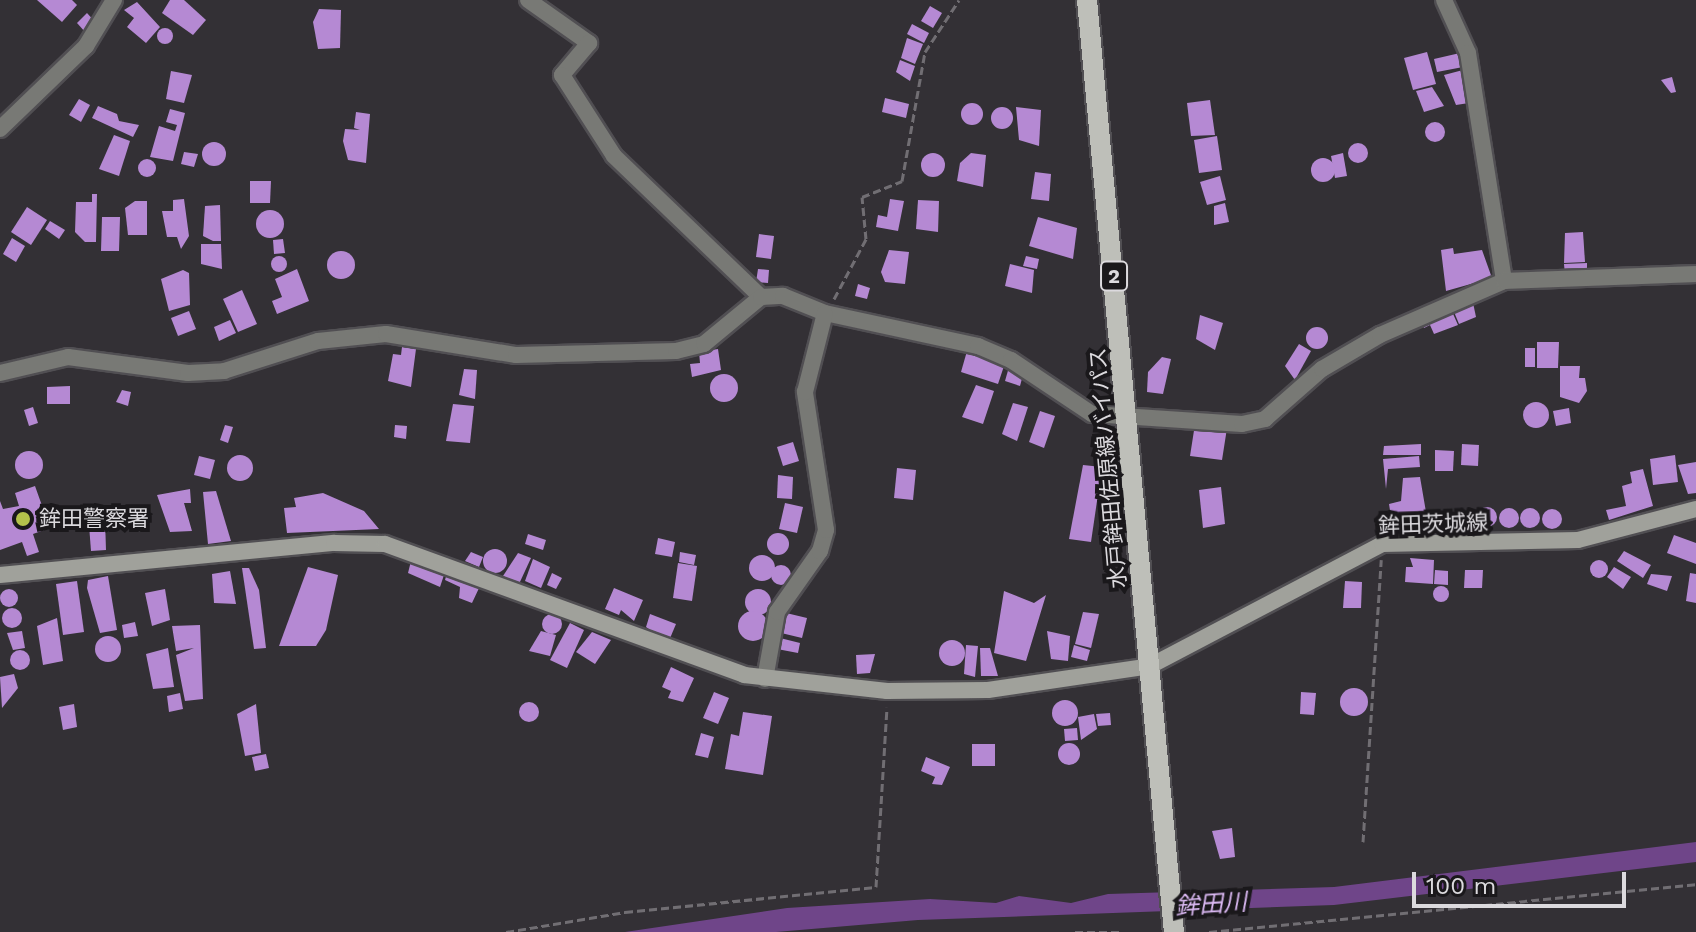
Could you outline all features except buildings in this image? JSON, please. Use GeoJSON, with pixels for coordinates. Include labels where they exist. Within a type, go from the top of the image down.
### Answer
{"type":"FeatureCollection","features":[{"type":"Feature","properties":{"kind":"main road","name":"水戸鉾田佐原線バイパス"},"geometry":{"type":"LineString","coordinates":[[1087,0],[1174,931]]}},
{"type":"Feature","properties":{"kind":"street"},"geometry":{"type":"LineString","coordinates":[[0,129],[86,46],[114,0]]}},
{"type":"Feature","properties":{"kind":"street"},"geometry":{"type":"LineString","coordinates":[[528,0],[589,43],[562,75],[614,156],[761,297]]}},
{"type":"Feature","properties":{"kind":"street"},"geometry":{"type":"LineString","coordinates":[[1444,0],[1468,53],[1504,281]]}},
{"type":"Feature","properties":{"kind":"street"},"geometry":{"type":"LineString","coordinates":[[0,373],[68,357],[188,373],[224,371],[318,341],[386,334],[516,355],[676,351],[704,344],[761,297],[783,296],[825,313],[978,346],[1011,360],[1092,414],[1242,424],[1265,419],[1322,369],[1380,335],[1504,281],[1696,274]]}},
{"type":"Feature","properties":{"kind":"street"},"geometry":{"type":"LineString","coordinates":[[765,679],[777,612],[820,551],[826,530],[805,392],[825,313]]}},
{"type":"Feature","properties":{"kind":"street","name":"鉾田茨城線"},"geometry":{"type":"LineString","coordinates":[[0,575],[334,543],[385,544],[690,660],[765,679],[887,691],[1018,687],[1150,666],[1382,544],[1578,540],[1696,509]]}},
{"type":"Feature","properties":{"kind":"path"},"geometry":{"type":"LineString","coordinates":[[825,313],[866,239],[862,197],[902,181],[925,52],[959,0]]}},
{"type":"Feature","properties":{"kind":"path"},"geometry":{"type":"LineString","coordinates":[[1363,842],[1382,544]]}},
{"type":"Feature","properties":{"kind":"path"},"geometry":{"type":"LineString","coordinates":[[506,932],[625,912],[876,887],[887,691]]}},
{"type":"Feature","properties":{"kind":"path"},"geometry":{"type":"LineString","coordinates":[[1209,932],[1696,884]]}},
{"type":"Feature","properties":{"kind":"path"},"geometry":{"type":"LineString","coordinates":[[1075,932],[1120,932]]}},
{"type":"Feature","properties":{"kind":"water","name":"鉾田川"},"geometry":{"type":"Polygon","coordinates":[[[1696,842],[1696,862],[1334,905],[918,920],[776,932],[625,932],[787,908],[930,899],[996,903],[1019,896],[1071,903],[1108,894],[1334,887],[1696,842]]]}},
{"type":"Feature","properties":{"kind":"place","name":"鉾田警察署"},"geometry":{"type":"Point","coordinates":[23,519]}}]}
